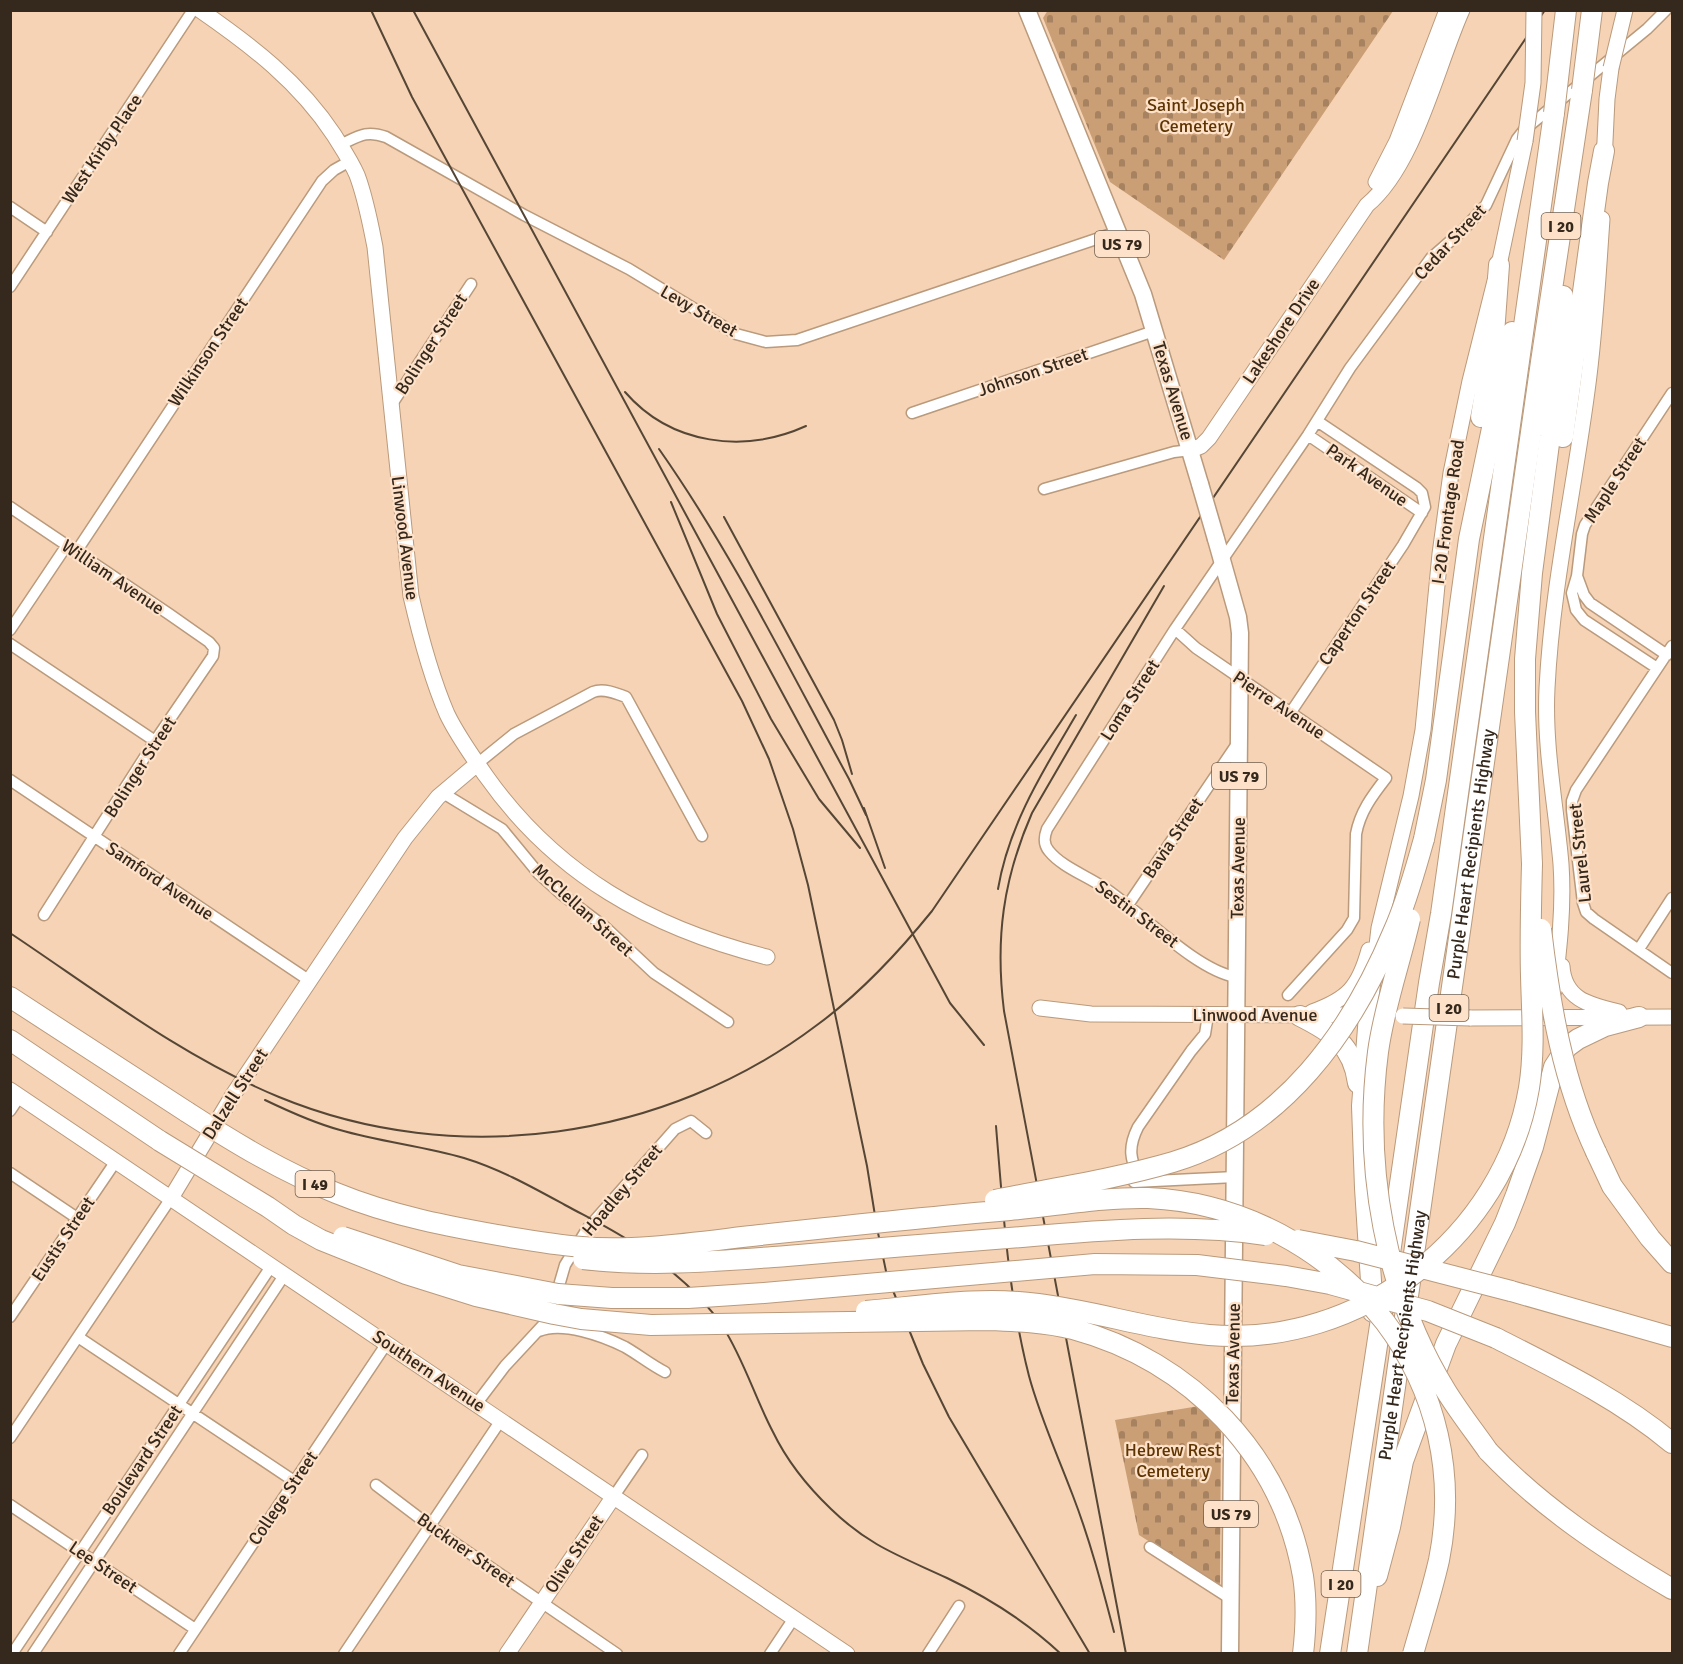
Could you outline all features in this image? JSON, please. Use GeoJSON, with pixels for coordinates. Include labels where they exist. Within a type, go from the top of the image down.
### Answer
{"type":"FeatureCollection","features":[{"type":"Feature","properties":{"kind":"highway","name":"Purple Heart Recipients Highway"},"geometry":{"type":"LineString","coordinates":[[1330,1653],[1376,1352],[1546,177],[1566,10]]}},
{"type":"Feature","properties":{"kind":"highway","name":"Purple Heart Recipients Highway"},"geometry":{"type":"LineString","coordinates":[[1357,1652],[1592,10]]}},
{"type":"Feature","properties":{"kind":"highway"},"geometry":{"type":"LineString","coordinates":[[702,1326],[979,1300],[1039,1304],[1160,1329],[1209,1335],[1242,1336],[1281,1332],[1335,1318],[1389,1292],[1439,1254],[1466,1226],[1499,1175],[1512,1145],[1526,1100],[1532,1068],[1530,934],[1532,864],[1524,677],[1531,584],[1555,390],[1577,123]]}},
{"type":"Feature","properties":{"kind":"highway"},"geometry":{"type":"LineString","coordinates":[[1527,752],[1534,648],[1604,151]]}},
{"type":"Feature","properties":{"kind":"highway"},"geometry":{"type":"LineString","coordinates":[[1469,539],[1546,177]]}},
{"type":"Feature","properties":{"kind":"highway"},"geometry":{"type":"LineString","coordinates":[[1499,265],[1492,345],[1474,476],[1469,539],[1436,780],[1424,839],[1420,873],[1378,1050],[1373,1127],[1376,1172],[1385,1230],[1397,1280],[1415,1331],[1445,1390],[1488,1451],[1545,1505],[1672,1589]]}},
{"type":"Feature","properties":{"kind":"highway"},"geometry":{"type":"LineString","coordinates":[[907,1219],[1173,1162],[1222,1142],[1270,1110],[1315,1067],[1357,1007],[1395,929],[1424,839]]}},
{"type":"Feature","properties":{"kind":"highway"},"geometry":{"type":"LineString","coordinates":[[1532,864],[1547,978],[1562,1054],[1577,1108],[1612,1186],[1650,1238],[1672,1263]]}},
{"type":"Feature","properties":{"kind":"highway","name":"I 49"},"geometry":{"type":"LineString","coordinates":[[10,997],[187,1112],[272,1164],[329,1190],[387,1211],[456,1228]]}},
{"type":"Feature","properties":{"kind":"highway"},"geometry":{"type":"LineString","coordinates":[[1362,1106],[1369,1015]]}},
{"type":"Feature","properties":{"kind":"highway"},"geometry":{"type":"LineString","coordinates":[[1300,1016],[1329,1032],[1348,1051],[1358,1077],[1362,1106],[1376,1352]]}},
{"type":"Feature","properties":{"kind":"highway"},"geometry":{"type":"LineString","coordinates":[[1357,1652],[1390,1527],[1403,1461],[1446,1344],[1512,1205],[1533,1147],[1554,1067],[1567,1047],[1592,1031],[1639,1017]]}},
{"type":"Feature","properties":{"kind":"highway"},"geometry":{"type":"LineString","coordinates":[[1541,1112],[1551,1018]]}},
{"type":"Feature","properties":{"kind":"highway"},"geometry":{"type":"LineString","coordinates":[[10,1040],[160,1141],[305,1232],[375,1263],[476,1296],[581,1319],[651,1325],[987,1320],[1030,1322],[1093,1335],[1148,1358],[1191,1386],[1216,1409],[1247,1445],[1268,1477],[1291,1532],[1303,1576],[1306,1616],[1304,1653]]}},
{"type":"Feature","properties":{"kind":"highway"},"geometry":{"type":"LineString","coordinates":[[456,1228],[583,1247],[613,1248],[1117,1198],[1171,1200],[1220,1210],[1267,1227],[1288,1237],[1343,1276],[1378,1313],[1405,1352],[1430,1404],[1442,1449],[1445,1497],[1438,1562],[1413,1653]]}},
{"type":"Feature","properties":{"kind":"highway"},"geometry":{"type":"LineString","coordinates":[[268,1207],[447,1272],[558,1294],[612,1298],[698,1297],[764,1293],[1067,1266],[1147,1263],[1197,1265],[1286,1276],[1330,1284],[1428,1311],[1496,1338],[1623,1406],[1672,1443]]}},
{"type":"Feature","properties":{"kind":"highway"},"geometry":{"type":"LineString","coordinates":[[456,1228],[484,1240],[544,1254],[590,1260],[670,1263],[760,1258],[1087,1231],[1149,1228],[1248,1232],[1325,1244],[1511,1291],[1672,1336]]}},
{"type":"Feature","properties":{"kind":"main road","name":"Linwood Avenue"},"geometry":{"type":"LineString","coordinates":[[200,10],[259,53],[291,80],[318,113],[350,161],[365,201],[375,247],[408,567],[418,624],[444,706],[477,764],[509,808],[542,842],[603,889],[682,932],[767,957]]}},
{"type":"Feature","properties":{"kind":"main road","name":"Texas Avenue"},"geometry":{"type":"LineString","coordinates":[[1027,10],[1143,294],[1182,451],[1200,484],[1240,624],[1230,1653]]}},
{"type":"Feature","properties":{"kind":"main road","name":"Lakeshore Drive"},"geometry":{"type":"LineString","coordinates":[[1367,205],[1371,190],[1397,141],[1447,10]]}},
{"type":"Feature","properties":{"kind":"main road","name":"Lakeshore Drive"},"geometry":{"type":"LineString","coordinates":[[1182,451],[1202,446],[1209,438],[1367,205],[1379,195],[1410,143],[1462,10]]}},
{"type":"Feature","properties":{"kind":"main road","name":"I-20 Frontage Road"},"geometry":{"type":"LineString","coordinates":[[1369,1015],[1379,928],[1411,796],[1423,730],[1450,473],[1499,265],[1525,141],[1533,83],[1534,10]]}},
{"type":"Feature","properties":{"kind":"main road"},"geometry":{"type":"LineString","coordinates":[[1625,10],[1611,68],[1593,345],[1558,589],[1547,688],[1547,740],[1561,866],[1563,976],[1572,993],[1590,1005],[1639,1017]]}},
{"type":"Feature","properties":{"kind":"main road","name":"Dalzell Street"},"geometry":{"type":"LineString","coordinates":[[171,1198],[233,1095],[405,838],[442,793],[477,764]]}},
{"type":"Feature","properties":{"kind":"main road"},"geometry":{"type":"LineString","coordinates":[[1300,1016],[1336,1002],[1355,985],[1365,965],[1388,887]]}},
{"type":"Feature","properties":{"kind":"main road"},"geometry":{"type":"LineString","coordinates":[[1562,922],[1551,1018],[1672,1017]]}},
{"type":"Feature","properties":{"kind":"main road","name":"Linwood Avenue"},"geometry":{"type":"LineString","coordinates":[[1040,1008],[1091,1014],[1551,1018]]}},
{"type":"Feature","properties":{"kind":"main road","name":"Southern Avenue"},"geometry":{"type":"LineString","coordinates":[[15,1093],[847,1653]]}},
{"type":"Feature","properties":{"kind":"main road","name":"Olive Street"},"geometry":{"type":"LineString","coordinates":[[507,1653],[614,1496]]}},
{"type":"Feature","properties":{"kind":"street","name":"West Kirby Place"},"geometry":{"type":"LineString","coordinates":[[10,286],[193,10]]}},
{"type":"Feature","properties":{"kind":"street","name":"Cedar Street"},"geometry":{"type":"LineString","coordinates":[[1223,561],[1308,435],[1340,382],[1425,265],[1469,225],[1486,205],[1521,134],[1647,29],[1666,10]]}},
{"type":"Feature","properties":{"kind":"street","name":"Levy Street"},"geometry":{"type":"LineString","coordinates":[[340,145],[363,134],[373,133],[386,137],[514,210],[629,269],[736,334],[766,342],[797,340],[1117,232]]}},
{"type":"Feature","properties":{"kind":"street","name":"Wilkinson Street"},"geometry":{"type":"LineString","coordinates":[[76,552],[322,181],[334,170],[350,161]]}},
{"type":"Feature","properties":{"kind":"street"},"geometry":{"type":"LineString","coordinates":[[10,207],[47,232]]}},
{"type":"Feature","properties":{"kind":"street","name":"Bolinger Street"},"geometry":{"type":"LineString","coordinates":[[392,404],[471,284]]}},
{"type":"Feature","properties":{"kind":"street","name":"Johnson Street"},"geometry":{"type":"LineString","coordinates":[[912,413],[1154,331]]}},
{"type":"Feature","properties":{"kind":"street","name":"Maple Street"},"geometry":{"type":"LineString","coordinates":[[1577,576],[1585,525],[1672,393]]}},
{"type":"Feature","properties":{"kind":"street","name":"Park Avenue"},"geometry":{"type":"LineString","coordinates":[[1308,435],[1422,513],[1425,500],[1418,488],[1317,421]]}},
{"type":"Feature","properties":{"kind":"street"},"geometry":{"type":"LineString","coordinates":[[1044,489],[1182,451]]}},
{"type":"Feature","properties":{"kind":"street","name":"William Avenue"},"geometry":{"type":"LineString","coordinates":[[10,507],[209,642],[214,648]]}},
{"type":"Feature","properties":{"kind":"street","name":"Caperton Street"},"geometry":{"type":"LineString","coordinates":[[1291,712],[1422,513]]}},
{"type":"Feature","properties":{"kind":"street"},"geometry":{"type":"LineString","coordinates":[[10,630],[66,545]]}},
{"type":"Feature","properties":{"kind":"street","name":"Loma Street"},"geometry":{"type":"LineString","coordinates":[[1045,842],[1054,817],[1175,629],[1223,561]]}},
{"type":"Feature","properties":{"kind":"street"},"geometry":{"type":"LineString","coordinates":[[1577,576],[1584,595],[1590,603],[1670,650]]}},
{"type":"Feature","properties":{"kind":"street"},"geometry":{"type":"LineString","coordinates":[[1577,576],[1572,593],[1574,605],[1580,615],[1657,668]]}},
{"type":"Feature","properties":{"kind":"street","name":"Pierre Avenue"},"geometry":{"type":"LineString","coordinates":[[1175,629],[1191,645],[1386,778],[1364,809],[1358,824],[1354,918],[1347,930],[1288,995]]}},
{"type":"Feature","properties":{"kind":"street"},"geometry":{"type":"LineString","coordinates":[[10,644],[155,741]]}},
{"type":"Feature","properties":{"kind":"street","name":"Bolinger Street"},"geometry":{"type":"LineString","coordinates":[[44,915],[155,741],[213,657],[214,648]]}},
{"type":"Feature","properties":{"kind":"street","name":"Laurel Street"},"geometry":{"type":"LineString","coordinates":[[1670,650],[1576,789],[1572,801],[1583,903],[1586,912],[1594,920],[1672,973]]}},
{"type":"Feature","properties":{"kind":"street"},"geometry":{"type":"LineString","coordinates":[[477,764],[514,734],[593,692],[597,690],[615,693],[626,698],[702,836]]}},
{"type":"Feature","properties":{"kind":"street","name":"Bavia Street"},"geometry":{"type":"LineString","coordinates":[[1128,905],[1239,741]]}},
{"type":"Feature","properties":{"kind":"street","name":"Samford Avenue"},"geometry":{"type":"LineString","coordinates":[[10,780],[310,981]]}},
{"type":"Feature","properties":{"kind":"street","name":"McClellan Street"},"geometry":{"type":"LineString","coordinates":[[442,793],[502,829],[539,874],[560,893],[605,927],[654,973],[728,1022]]}},
{"type":"Feature","properties":{"kind":"street","name":"Sestin Street"},"geometry":{"type":"LineString","coordinates":[[1045,842],[1048,850],[1056,858],[1102,886],[1191,954],[1223,974],[1236,977]]}},
{"type":"Feature","properties":{"kind":"street"},"geometry":{"type":"LineString","coordinates":[[1639,949],[1672,898]]}},
{"type":"Feature","properties":{"kind":"street"},"geometry":{"type":"LineString","coordinates":[[1139,1181],[1130,1154],[1133,1137],[1205,1034],[1208,1015]]}},
{"type":"Feature","properties":{"kind":"street"},"geometry":{"type":"LineString","coordinates":[[10,1111],[15,1093]]}},
{"type":"Feature","properties":{"kind":"street","name":"Hoadley Street"},"geometry":{"type":"LineString","coordinates":[[477,1404],[505,1366],[545,1323],[565,1265],[586,1229],[613,1197],[675,1128],[691,1122],[706,1133]]}},
{"type":"Feature","properties":{"kind":"street","name":"Eustis Street"},"geometry":{"type":"LineString","coordinates":[[10,1317],[116,1161]]}},
{"type":"Feature","properties":{"kind":"street"},"geometry":{"type":"LineString","coordinates":[[10,1173],[77,1218]]}},
{"type":"Feature","properties":{"kind":"street"},"geometry":{"type":"LineString","coordinates":[[1101,1183],[1235,1177]]}},
{"type":"Feature","properties":{"kind":"street","name":"Dalzell Street"},"geometry":{"type":"LineString","coordinates":[[10,1438],[171,1198]]}},
{"type":"Feature","properties":{"kind":"street","name":"Boulevard Street"},"geometry":{"type":"LineString","coordinates":[[12,1653],[272,1265]]}},
{"type":"Feature","properties":{"kind":"street","name":"Boulevard Street"},"geometry":{"type":"LineString","coordinates":[[33,1653],[285,1274]]}},
{"type":"Feature","properties":{"kind":"street"},"geometry":{"type":"LineString","coordinates":[[538,1331],[550,1327],[562,1327],[606,1339],[623,1346],[665,1372]]}},
{"type":"Feature","properties":{"kind":"street"},"geometry":{"type":"LineString","coordinates":[[78,1337],[294,1481]]}},
{"type":"Feature","properties":{"kind":"street","name":"College Street"},"geometry":{"type":"LineString","coordinates":[[179,1653],[387,1343]]}},
{"type":"Feature","properties":{"kind":"street"},"geometry":{"type":"LineString","coordinates":[[344,1653],[501,1420]]}},
{"type":"Feature","properties":{"kind":"street","name":"Olive Street"},"geometry":{"type":"LineString","coordinates":[[614,1496],[642,1455]]}},
{"type":"Feature","properties":{"kind":"street","name":"Buckner Street"},"geometry":{"type":"LineString","coordinates":[[375,1485],[430,1526],[617,1653]]}},
{"type":"Feature","properties":{"kind":"street","name":"Lee Street"},"geometry":{"type":"LineString","coordinates":[[10,1505],[195,1629]]}},
{"type":"Feature","properties":{"kind":"street"},"geometry":{"type":"LineString","coordinates":[[1150,1547],[1231,1599]]}},
{"type":"Feature","properties":{"kind":"street"},"geometry":{"type":"LineString","coordinates":[[928,1653],[959,1606]]}},
{"type":"Feature","properties":{"kind":"street"},"geometry":{"type":"LineString","coordinates":[[770,1653],[794,1618]]}},
{"type":"Feature","properties":{"kind":"green space","name":"Saint Joseph Cemetery"},"geometry":{"type":"Polygon","coordinates":[[[1048,10],[1393,11],[1224,260],[1110,182],[1043,18],[1048,10]]]}},
{"type":"Feature","properties":{"kind":"green space","name":"Hebrew Rest Cemetery"},"geometry":{"type":"Polygon","coordinates":[[[1205,1405],[1221,1422],[1220,1587],[1139,1535],[1115,1420],[1205,1405]]]}},
{"type":"Feature","properties":{"kind":"railway"},"geometry":{"type":"LineString","coordinates":[[371,10],[412,97],[742,701],[769,759],[793,829],[808,885],[867,1166],[887,1276],[923,1364],[949,1417],[1090,1654]]}},
{"type":"Feature","properties":{"kind":"railway"},"geometry":{"type":"LineString","coordinates":[[413,10],[950,1003],[984,1045]]}},
{"type":"Feature","properties":{"kind":"railway"},"geometry":{"type":"LineString","coordinates":[[10,933],[174,1043],[243,1081],[279,1097],[347,1120],[416,1133],[487,1137],[557,1132],[627,1118],[694,1095],[758,1064],[817,1025],[849,1000],[906,942],[932,911],[1545,10]]}},
{"type":"Feature","properties":{"kind":"railway"},"geometry":{"type":"LineString","coordinates":[[625,392],[643,410],[664,424],[710,439],[734,442],[758,440],[782,435],[806,426]]}},
{"type":"Feature","properties":{"kind":"railway"},"geometry":{"type":"LineString","coordinates":[[659,449],[686,488],[735,570],[849,779],[866,815]]}},
{"type":"Feature","properties":{"kind":"railway"},"geometry":{"type":"LineString","coordinates":[[671,502],[717,614],[771,719],[819,799],[860,848]]}},
{"type":"Feature","properties":{"kind":"railway"},"geometry":{"type":"LineString","coordinates":[[724,517],[834,720],[852,774]]}},
{"type":"Feature","properties":{"kind":"railway"},"geometry":{"type":"LineString","coordinates":[[1126,1654],[1004,1011],[1000,959],[1008,886],[1032,813],[1164,586]]}},
{"type":"Feature","properties":{"kind":"railway"},"geometry":{"type":"LineString","coordinates":[[998,889],[1003,865],[1019,820],[1076,715]]}},
{"type":"Feature","properties":{"kind":"railway"},"geometry":{"type":"LineString","coordinates":[[864,808],[885,868]]}},
{"type":"Feature","properties":{"kind":"railway"},"geometry":{"type":"LineString","coordinates":[[265,1100],[330,1127],[449,1154],[490,1167],[598,1223],[644,1251],[682,1280],[714,1314],[737,1353],[779,1443],[806,1483],[831,1509],[872,1541],[993,1602],[1035,1631],[1061,1654]]}},
{"type":"Feature","properties":{"kind":"railway"},"geometry":{"type":"LineString","coordinates":[[996,1126],[1011,1283],[1029,1376],[1085,1529],[1114,1632]]}}]}
